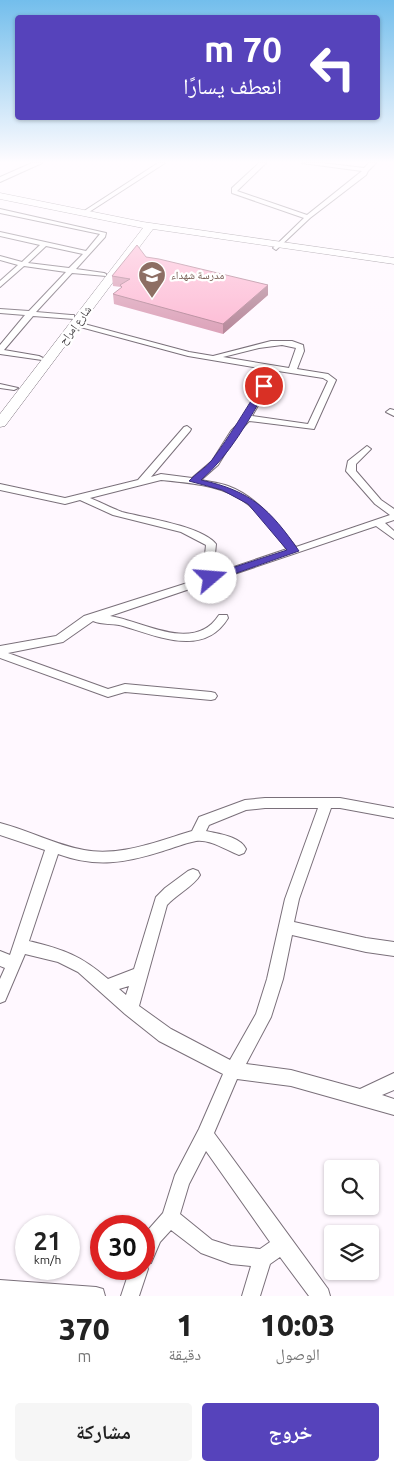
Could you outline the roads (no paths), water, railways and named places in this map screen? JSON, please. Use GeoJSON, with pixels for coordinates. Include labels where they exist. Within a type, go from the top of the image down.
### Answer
{"type":"FeatureCollection","features":[{"type":"Feature","properties":{"kind":"main road"},"geometry":{"type":"LineString","coordinates":[[128,223],[278,247],[394,262]]}},
{"type":"Feature","properties":{"kind":"main road"},"geometry":{"type":"LineString","coordinates":[[129,223],[146,227]]}},
{"type":"Feature","properties":{"kind":"main road","name":"شارع إمراح"},"geometry":{"type":"LineString","coordinates":[[0,423],[104,275],[146,227]]}},
{"type":"Feature","properties":{"kind":"main road","name":"شارع إمراح"},"geometry":{"type":"LineString","coordinates":[[0,406],[73,320],[146,227]]}},
{"type":"Feature","properties":{"kind":"street"},"geometry":{"type":"LineString","coordinates":[[39,358],[0,351],[32,312],[103,236],[103,232],[63,223]]}},
{"type":"Feature","properties":{"kind":"street"},"geometry":{"type":"LineString","coordinates":[[278,247],[302,223]]}},
{"type":"Feature","properties":{"kind":"street"},"geometry":{"type":"LineString","coordinates":[[0,234],[86,253]]}},
{"type":"Feature","properties":{"kind":"street"},"geometry":{"type":"LineString","coordinates":[[0,285],[45,244]]}},
{"type":"Feature","properties":{"kind":"street"},"geometry":{"type":"LineString","coordinates":[[0,258],[22,264],[104,275]]}},
{"type":"Feature","properties":{"kind":"street"},"geometry":{"type":"LineString","coordinates":[[0,310],[32,312],[73,320],[169,349],[275,370],[325,376],[332,380],[313,426],[308,428],[246,418]]}},
{"type":"Feature","properties":{"kind":"street"},"geometry":{"type":"LineString","coordinates":[[212,358],[266,344],[289,342],[300,347],[300,352],[292,371]]}},
{"type":"Feature","properties":{"kind":"street"},"geometry":{"type":"LineString","coordinates":[[194,481],[215,463],[246,418],[275,370]]}},
{"type":"Feature","properties":{"kind":"street"},"geometry":{"type":"LineString","coordinates":[[0,386],[14,388]]}},
{"type":"Feature","properties":{"kind":"street"},"geometry":{"type":"LineString","coordinates":[[142,481],[187,429]]}},
{"type":"Feature","properties":{"kind":"street"},"geometry":{"type":"LineString","coordinates":[[367,449],[351,463],[351,471],[378,502],[394,513]]}},
{"type":"Feature","properties":{"kind":"street"},"geometry":{"type":"LineString","coordinates":[[0,487],[65,501],[161,477],[194,481],[225,488],[251,502],[294,551]]}},
{"type":"Feature","properties":{"kind":"street"},"geometry":{"type":"LineString","coordinates":[[83,498],[116,513],[184,530],[208,541],[211,544],[209,564],[211,578]]}},
{"type":"Feature","properties":{"kind":"street"},"geometry":{"type":"LineString","coordinates":[[0,650],[59,639],[88,619],[394,518]]}},
{"type":"Feature","properties":{"kind":"street"},"geometry":{"type":"LineString","coordinates":[[378,523],[394,536]]}},
{"type":"Feature","properties":{"kind":"street"},"geometry":{"type":"LineString","coordinates":[[88,619],[108,618],[123,621],[158,636],[186,638],[218,627],[224,618]]}},
{"type":"Feature","properties":{"kind":"street"},"geometry":{"type":"LineString","coordinates":[[0,654],[108,693],[125,688],[211,696]]}},
{"type":"Feature","properties":{"kind":"street"},"geometry":{"type":"LineString","coordinates":[[155,1235],[170,1218],[181,1181],[206,1135],[233,1070],[263,1017],[275,979],[292,899],[326,804]]}},
{"type":"Feature","properties":{"kind":"street"},"geometry":{"type":"LineString","coordinates":[[198,835],[204,821],[245,805],[326,804],[358,806],[394,813]]}},
{"type":"Feature","properties":{"kind":"street"},"geometry":{"type":"LineString","coordinates":[[0,829],[24,834],[50,846],[86,856],[112,858],[198,835],[226,842],[239,850]]}},
{"type":"Feature","properties":{"kind":"street"},"geometry":{"type":"LineString","coordinates":[[0,996],[7,962],[20,946],[49,862],[52,849],[50,846]]}},
{"type":"Feature","properties":{"kind":"street"},"geometry":{"type":"LineString","coordinates":[[130,1009],[161,902],[192,874]]}},
{"type":"Feature","properties":{"kind":"street"},"geometry":{"type":"LineString","coordinates":[[286,927],[366,945],[394,949]]}},
{"type":"Feature","properties":{"kind":"street"},"geometry":{"type":"LineString","coordinates":[[20,946],[60,956],[83,967],[130,1009],[165,1035],[233,1070],[291,1078],[363,1096],[394,1107]]}},
{"type":"Feature","properties":{"kind":"street"},"geometry":{"type":"LineString","coordinates":[[107,987],[140,974]]}},
{"type":"Feature","properties":{"kind":"street"},"geometry":{"type":"LineString","coordinates":[[363,1096],[394,1081]]}},
{"type":"Feature","properties":{"kind":"street"},"geometry":{"type":"LineString","coordinates":[[206,1135],[282,1244],[321,1296]]}},
{"type":"Feature","properties":{"kind":"street"},"geometry":{"type":"LineString","coordinates":[[170,1218],[207,1247],[231,1255],[263,1258]]}},
{"type":"Feature","properties":{"kind":"street"},"geometry":{"type":"LineString","coordinates":[[251,1296],[263,1258],[282,1244]]}},
{"type":"Feature","properties":{"kind":"street"},"geometry":{"type":"LineString","coordinates":[[130,1296],[135,1280]]}},
{"type":"Feature","properties":{"kind":"street"},"geometry":{"type":"LineString","coordinates":[[0,1289],[96,1296]]}},
{"type":"Feature","properties":{"kind":"place","name":"مدرسة شهداء"},"geometry":{"type":"Point","coordinates":[152,299]}}]}
